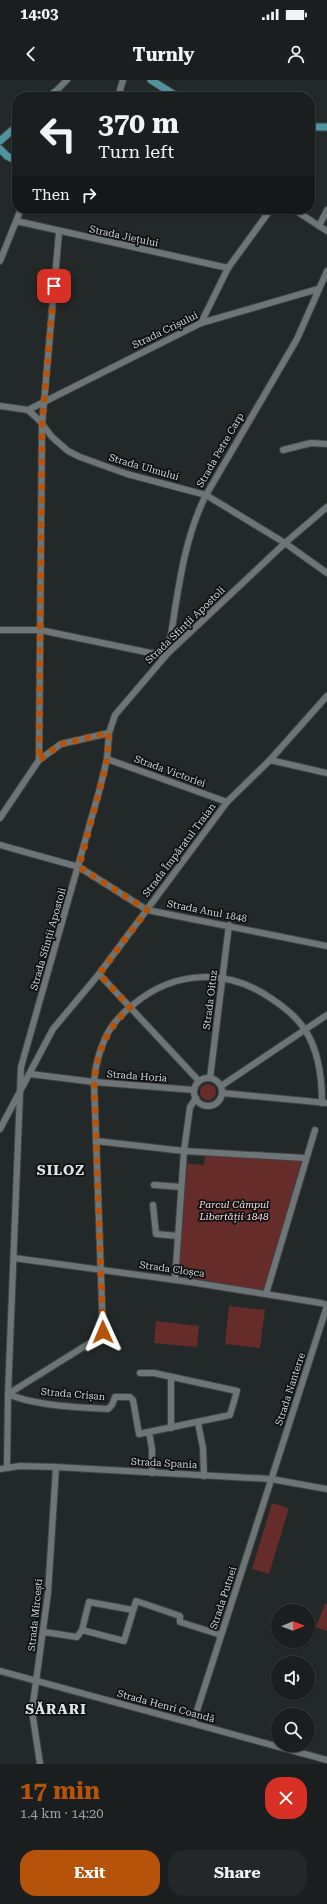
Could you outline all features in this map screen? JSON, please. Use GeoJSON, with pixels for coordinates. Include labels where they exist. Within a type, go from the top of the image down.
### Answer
{"type":"FeatureCollection","features":[{"type":"Feature","properties":{"kind":"main road"},"geometry":{"type":"LineString","coordinates":[[151,80],[170,92]]}},
{"type":"Feature","properties":{"kind":"main road"},"geometry":{"type":"LineString","coordinates":[[315,126],[327,127]]}},
{"type":"Feature","properties":{"kind":"main road"},"geometry":{"type":"LineString","coordinates":[[0,141],[12,130]]}},
{"type":"Feature","properties":{"kind":"main road"},"geometry":{"type":"LineString","coordinates":[[0,149],[12,158]]}},
{"type":"Feature","properties":{"kind":"street"},"geometry":{"type":"LineString","coordinates":[[57,92],[67,80]]}},
{"type":"Feature","properties":{"kind":"street"},"geometry":{"type":"LineString","coordinates":[[119,92],[123,80]]}},
{"type":"Feature","properties":{"kind":"street"},"geometry":{"type":"LineString","coordinates":[[319,226],[327,210]]}},
{"type":"Feature","properties":{"kind":"street"},"geometry":{"type":"LineString","coordinates":[[0,261],[19,214]]}},
{"type":"Feature","properties":{"kind":"street"},"geometry":{"type":"LineString","coordinates":[[201,323],[228,268],[267,214]]}},
{"type":"Feature","properties":{"kind":"street"},"geometry":{"type":"LineString","coordinates":[[301,214],[327,231]]}},
{"type":"Feature","properties":{"kind":"street","name":"Strada Jiețului"},"geometry":{"type":"LineString","coordinates":[[16,221],[59,232],[228,268]]}},
{"type":"Feature","properties":{"kind":"street"},"geometry":{"type":"LineString","coordinates":[[39,760],[42,425],[59,232]]}},
{"type":"Feature","properties":{"kind":"street","name":"Strada Petre Carp"},"geometry":{"type":"LineString","coordinates":[[167,655],[188,541],[194,520],[206,494],[297,339],[327,271]]}},
{"type":"Feature","properties":{"kind":"street","name":"Strada Crișului"},"geometry":{"type":"LineString","coordinates":[[28,410],[201,323],[318,289]]}},
{"type":"Feature","properties":{"kind":"street"},"geometry":{"type":"LineString","coordinates":[[0,406],[28,410]]}},
{"type":"Feature","properties":{"kind":"street","name":"Strada Ulmului"},"geometry":{"type":"LineString","coordinates":[[28,410],[57,442],[80,457],[127,474],[206,494],[284,543],[327,573]]}},
{"type":"Feature","properties":{"kind":"street"},"geometry":{"type":"LineString","coordinates":[[283,450],[311,442],[327,444]]}},
{"type":"Feature","properties":{"kind":"street","name":"Strada Sfinții Apostoli"},"geometry":{"type":"LineString","coordinates":[[7,1468],[8,1394],[20,1068],[79,867],[107,759],[109,733],[115,715],[167,655],[284,543],[327,507]]}},
{"type":"Feature","properties":{"kind":"street"},"geometry":{"type":"LineString","coordinates":[[0,630],[40,630],[167,655]]}},
{"type":"Feature","properties":{"kind":"street","name":"Strada Împăratul Traian"},"geometry":{"type":"LineString","coordinates":[[0,1130],[20,1095],[53,1029],[99,974],[227,802],[270,760],[327,696]]}},
{"type":"Feature","properties":{"kind":"street"},"geometry":{"type":"LineString","coordinates":[[0,818],[39,760],[61,744],[109,733]]}},
{"type":"Feature","properties":{"kind":"street","name":"Strada Victoriei"},"geometry":{"type":"LineString","coordinates":[[107,759],[227,802]]}},
{"type":"Feature","properties":{"kind":"street"},"geometry":{"type":"LineString","coordinates":[[270,760],[327,773]]}},
{"type":"Feature","properties":{"kind":"street","name":"Strada Anul 1848"},"geometry":{"type":"LineString","coordinates":[[0,845],[79,867],[147,910],[229,925],[327,946]]}},
{"type":"Feature","properties":{"kind":"street","name":"Strada Oituz"},"geometry":{"type":"LineString","coordinates":[[210,1078],[224,978],[229,925]]}},
{"type":"Feature","properties":{"kind":"street"},"geometry":{"type":"LineString","coordinates":[[99,974],[199,1081]]}},
{"type":"Feature","properties":{"kind":"street"},"geometry":{"type":"LineString","coordinates":[[8,1394],[100,1336],[103,1332],[104,1326],[100,1269],[94,1082],[96,1064],[104,1040],[114,1024],[130,1007],[154,990],[178,980],[198,977],[224,978],[246,984],[270,997],[283,1007],[305,1030],[312,1043],[320,1072],[325,1103],[222,1093]]}},
{"type":"Feature","properties":{"kind":"street"},"geometry":{"type":"LineString","coordinates":[[221,1086],[327,1015]]}},
{"type":"Feature","properties":{"kind":"street","name":"Strada Horia"},"geometry":{"type":"LineString","coordinates":[[30,1074],[94,1082],[194,1090]]}},
{"type":"Feature","properties":{"kind":"street"},"geometry":{"type":"LineString","coordinates":[[210,1078],[219,1082],[222,1093],[219,1101],[211,1105],[202,1104],[196,1098],[194,1090],[199,1081],[210,1078]]}},
{"type":"Feature","properties":{"kind":"street"},"geometry":{"type":"LineString","coordinates":[[175,1280],[184,1151],[190,1107],[196,1098]]}},
{"type":"Feature","properties":{"kind":"street"},"geometry":{"type":"LineString","coordinates":[[266,1294],[315,1130]]}},
{"type":"Feature","properties":{"kind":"street"},"geometry":{"type":"LineString","coordinates":[[96,1141],[184,1151],[306,1158]]}},
{"type":"Feature","properties":{"kind":"street"},"geometry":{"type":"LineString","coordinates":[[154,1185],[181,1187]]}},
{"type":"Feature","properties":{"kind":"street"},"geometry":{"type":"LineString","coordinates":[[153,1205],[156,1234],[178,1236]]}},
{"type":"Feature","properties":{"kind":"street","name":"Strada Cloșca"},"geometry":{"type":"LineString","coordinates":[[14,1258],[175,1280],[327,1305]]}},
{"type":"Feature","properties":{"kind":"street","name":"Strada Nanterre"},"geometry":{"type":"LineString","coordinates":[[271,1479],[327,1305]]}},
{"type":"Feature","properties":{"kind":"street"},"geometry":{"type":"LineString","coordinates":[[140,1373],[154,1373],[237,1391],[230,1415],[198,1423],[149,1432],[152,1449],[152,1473]]}},
{"type":"Feature","properties":{"kind":"street"},"geometry":{"type":"LineString","coordinates":[[171,1377],[171,1428]]}},
{"type":"Feature","properties":{"kind":"street","name":"Strada Crișan"},"geometry":{"type":"LineString","coordinates":[[8,1394],[27,1400],[108,1409],[112,1405],[114,1397],[130,1397],[133,1400],[139,1434],[149,1432]]}},
{"type":"Feature","properties":{"kind":"street"},"geometry":{"type":"LineString","coordinates":[[198,1423],[203,1448],[204,1476]]}},
{"type":"Feature","properties":{"kind":"street","name":"Strada Spania"},"geometry":{"type":"LineString","coordinates":[[0,1469],[20,1466],[56,1467],[271,1479],[327,1489]]}},
{"type":"Feature","properties":{"kind":"street","name":"Strada Mircești"},"geometry":{"type":"LineString","coordinates":[[40,1764],[32,1711],[44,1632],[56,1467]]}},
{"type":"Feature","properties":{"kind":"street","name":"Strada Putnei"},"geometry":{"type":"LineString","coordinates":[[193,1724],[271,1479]]}},
{"type":"Feature","properties":{"kind":"street"},"geometry":{"type":"LineString","coordinates":[[82,1630],[124,1641],[136,1601],[180,1616],[180,1622],[221,1635]]}},
{"type":"Feature","properties":{"kind":"street"},"geometry":{"type":"LineString","coordinates":[[44,1632],[77,1637],[82,1630],[89,1602],[133,1610]]}},
{"type":"Feature","properties":{"kind":"street","name":"Strada Henri Coandă"},"geometry":{"type":"LineString","coordinates":[[0,1671],[327,1760]]}},
{"type":"Feature","properties":{"kind":"green space"},"geometry":{"type":"Polygon","coordinates":[[[205,1084],[211,1084],[216,1089],[214,1098],[211,1100],[205,1100],[200,1095],[200,1089],[205,1084]]]}},
{"type":"Feature","properties":{"kind":"green space","name":"Parcul Câmpul Libertății 1848"},"geometry":{"type":"Polygon","coordinates":[[[205,1153],[305,1158],[266,1294],[190,1282],[192,1270],[176,1267],[183,1163],[204,1165],[205,1153]]]}},
{"type":"Feature","properties":{"kind":"green space"},"geometry":{"type":"Polygon","coordinates":[[[229,1306],[265,1310],[260,1348],[225,1344],[229,1306]]]}},
{"type":"Feature","properties":{"kind":"green space"},"geometry":{"type":"Polygon","coordinates":[[[156,1321],[199,1326],[197,1347],[154,1343],[156,1321]]]}},
{"type":"Feature","properties":{"kind":"green space"},"geometry":{"type":"Polygon","coordinates":[[[272,1503],[289,1508],[269,1574],[252,1569],[272,1503]]]}},
{"type":"Feature","properties":{"kind":"green space"},"geometry":{"type":"Polygon","coordinates":[[[325,1604],[327,1604],[327,1631],[316,1627],[325,1604]]]}},
{"type":"Feature","properties":{"kind":"district","name":"SILOZ"},"geometry":{"type":"Point","coordinates":[61,1170]}},
{"type":"Feature","properties":{"kind":"district","name":"SĂRARI"},"geometry":{"type":"Point","coordinates":[56,1709]}},
{"type":"Feature","properties":{"kind":"route"},"geometry":{"type":"LineString","coordinates":[[54,286],[42,425],[39,760],[61,744],[109,733],[107,759],[104,773],[79,867],[147,910],[99,974],[130,1007],[114,1024],[104,1040],[96,1064],[94,1082],[98,1232],[104,1326],[103,1332]]}}]}
